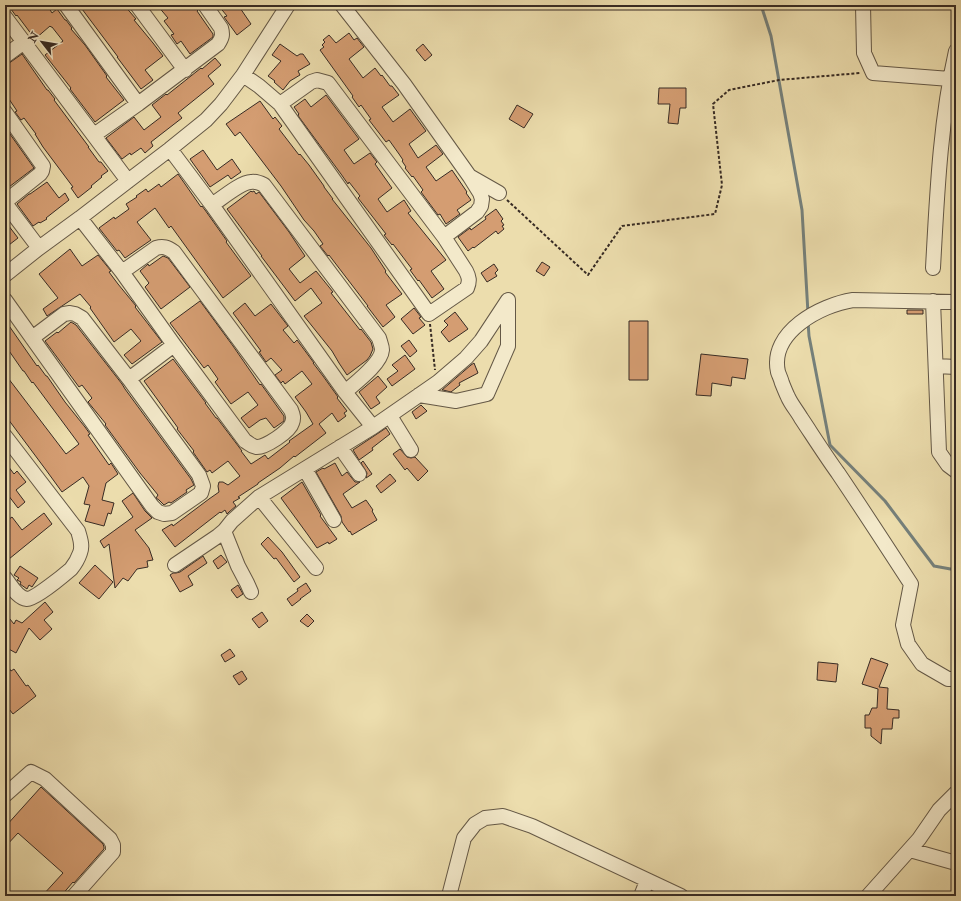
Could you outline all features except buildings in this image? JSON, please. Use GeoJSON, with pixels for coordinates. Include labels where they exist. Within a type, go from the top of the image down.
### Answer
{"type":"FeatureCollection","features":[{"type":"Feature","properties":{"kind":"street"},"geometry":{"type":"LineString","coordinates":[[137,5],[184,70]]}},
{"type":"Feature","properties":{"kind":"street"},"geometry":{"type":"LineString","coordinates":[[94,135],[218,44],[222,38],[221,28],[205,5]]}},
{"type":"Feature","properties":{"kind":"street"},"geometry":{"type":"LineString","coordinates":[[5,275],[206,120],[221,104],[243,75],[288,5]]}},
{"type":"Feature","properties":{"kind":"street"},"geometry":{"type":"LineString","coordinates":[[342,5],[404,84],[470,176],[480,193],[482,200],[481,206],[477,212],[444,236]]}},
{"type":"Feature","properties":{"kind":"street"},"geometry":{"type":"LineString","coordinates":[[863,5],[864,53],[874,73],[950,79]]}},
{"type":"Feature","properties":{"kind":"street"},"geometry":{"type":"LineString","coordinates":[[69,6],[138,104]]}},
{"type":"Feature","properties":{"kind":"street"},"geometry":{"type":"LineString","coordinates":[[5,17],[128,181]]}},
{"type":"Feature","properties":{"kind":"street"},"geometry":{"type":"LineString","coordinates":[[5,56],[24,42]]}},
{"type":"Feature","properties":{"kind":"street"},"geometry":{"type":"LineString","coordinates":[[933,268],[939,169],[950,79],[956,51]]}},
{"type":"Feature","properties":{"kind":"street"},"geometry":{"type":"LineString","coordinates":[[243,75],[260,86],[280,104],[429,314],[467,288],[469,277],[444,236],[328,83],[317,80],[311,82],[280,104]]}},
{"type":"Feature","properties":{"kind":"street"},"geometry":{"type":"LineString","coordinates":[[5,112],[43,166],[40,174],[5,203],[39,248]]}},
{"type":"Feature","properties":{"kind":"street"},"geometry":{"type":"LineString","coordinates":[[170,149],[212,205],[345,392],[373,427]]}},
{"type":"Feature","properties":{"kind":"street"},"geometry":{"type":"LineString","coordinates":[[470,176],[499,193]]}},
{"type":"Feature","properties":{"kind":"street"},"geometry":{"type":"LineString","coordinates":[[212,205],[244,183],[257,182],[264,185],[378,338],[382,351],[380,358],[375,365],[345,392]]}},
{"type":"Feature","properties":{"kind":"street"},"geometry":{"type":"LineString","coordinates":[[80,218],[122,272],[245,441],[257,447],[265,445],[289,430],[293,417],[291,410],[174,252],[162,246],[156,248],[122,272]]}},
{"type":"Feature","properties":{"kind":"street"},"geometry":{"type":"LineString","coordinates":[[5,300],[32,338],[152,506],[158,512],[164,514],[172,513],[201,493],[203,486],[200,475],[82,318],[75,314],[64,314],[32,338]]}},
{"type":"Feature","properties":{"kind":"street"},"geometry":{"type":"LineString","coordinates":[[175,565],[218,536],[232,521],[259,497],[373,427],[390,416],[419,395],[438,382],[466,358],[481,341],[508,300],[508,346],[487,394],[456,400],[419,395]]}},
{"type":"Feature","properties":{"kind":"street"},"geometry":{"type":"LineString","coordinates":[[956,302],[843,301],[815,313],[792,329],[781,347],[777,358],[778,371],[788,398],[911,584],[903,625],[908,644],[922,664],[948,679],[956,679]]}},
{"type":"Feature","properties":{"kind":"street"},"geometry":{"type":"LineString","coordinates":[[933,302],[939,452],[948,465],[956,471]]}},
{"type":"Feature","properties":{"kind":"street"},"geometry":{"type":"LineString","coordinates":[[129,379],[174,345]]}},
{"type":"Feature","properties":{"kind":"street"},"geometry":{"type":"LineString","coordinates":[[936,366],[956,367]]}},
{"type":"Feature","properties":{"kind":"street"},"geometry":{"type":"LineString","coordinates":[[390,416],[411,450]]}},
{"type":"Feature","properties":{"kind":"street"},"geometry":{"type":"LineString","coordinates":[[5,578],[20,596],[26,599],[31,598],[38,595],[71,568],[77,561],[81,550],[81,540],[78,531],[6,441]]}},
{"type":"Feature","properties":{"kind":"street"},"geometry":{"type":"LineString","coordinates":[[340,447],[359,474]]}},
{"type":"Feature","properties":{"kind":"street"},"geometry":{"type":"LineString","coordinates":[[305,469],[334,520]]}},
{"type":"Feature","properties":{"kind":"street"},"geometry":{"type":"LineString","coordinates":[[259,497],[316,568]]}},
{"type":"Feature","properties":{"kind":"street"},"geometry":{"type":"LineString","coordinates":[[224,531],[238,566],[251,592]]}},
{"type":"Feature","properties":{"kind":"street"},"geometry":{"type":"LineString","coordinates":[[5,795],[31,772],[45,779],[110,839],[113,845],[113,852],[74,896]]}},
{"type":"Feature","properties":{"kind":"street"},"geometry":{"type":"LineString","coordinates":[[868,896],[910,850],[939,810],[956,793]]}},
{"type":"Feature","properties":{"kind":"street"},"geometry":{"type":"LineString","coordinates":[[449,896],[464,838],[475,824],[485,818],[503,816],[532,826],[681,896]]}},
{"type":"Feature","properties":{"kind":"street"},"geometry":{"type":"LineString","coordinates":[[910,850],[956,863]]}},
{"type":"Feature","properties":{"kind":"street"},"geometry":{"type":"LineString","coordinates":[[641,896],[647,881]]}},
{"type":"Feature","properties":{"kind":"path"},"geometry":{"type":"LineString","coordinates":[[499,193],[588,275],[622,226],[715,214],[722,185],[713,104],[729,90],[779,80],[874,73]]}},
{"type":"Feature","properties":{"kind":"path"},"geometry":{"type":"LineString","coordinates":[[429,314],[433,359],[436,379],[438,382]]}},
{"type":"Feature","properties":{"kind":"waterway"},"geometry":{"type":"LineString","coordinates":[[761,5],[771,36],[802,210],[808,313]]}},
{"type":"Feature","properties":{"kind":"waterway"},"geometry":{"type":"LineString","coordinates":[[808,322],[809,336],[830,445],[885,501],[934,566],[956,570]]}}]}
